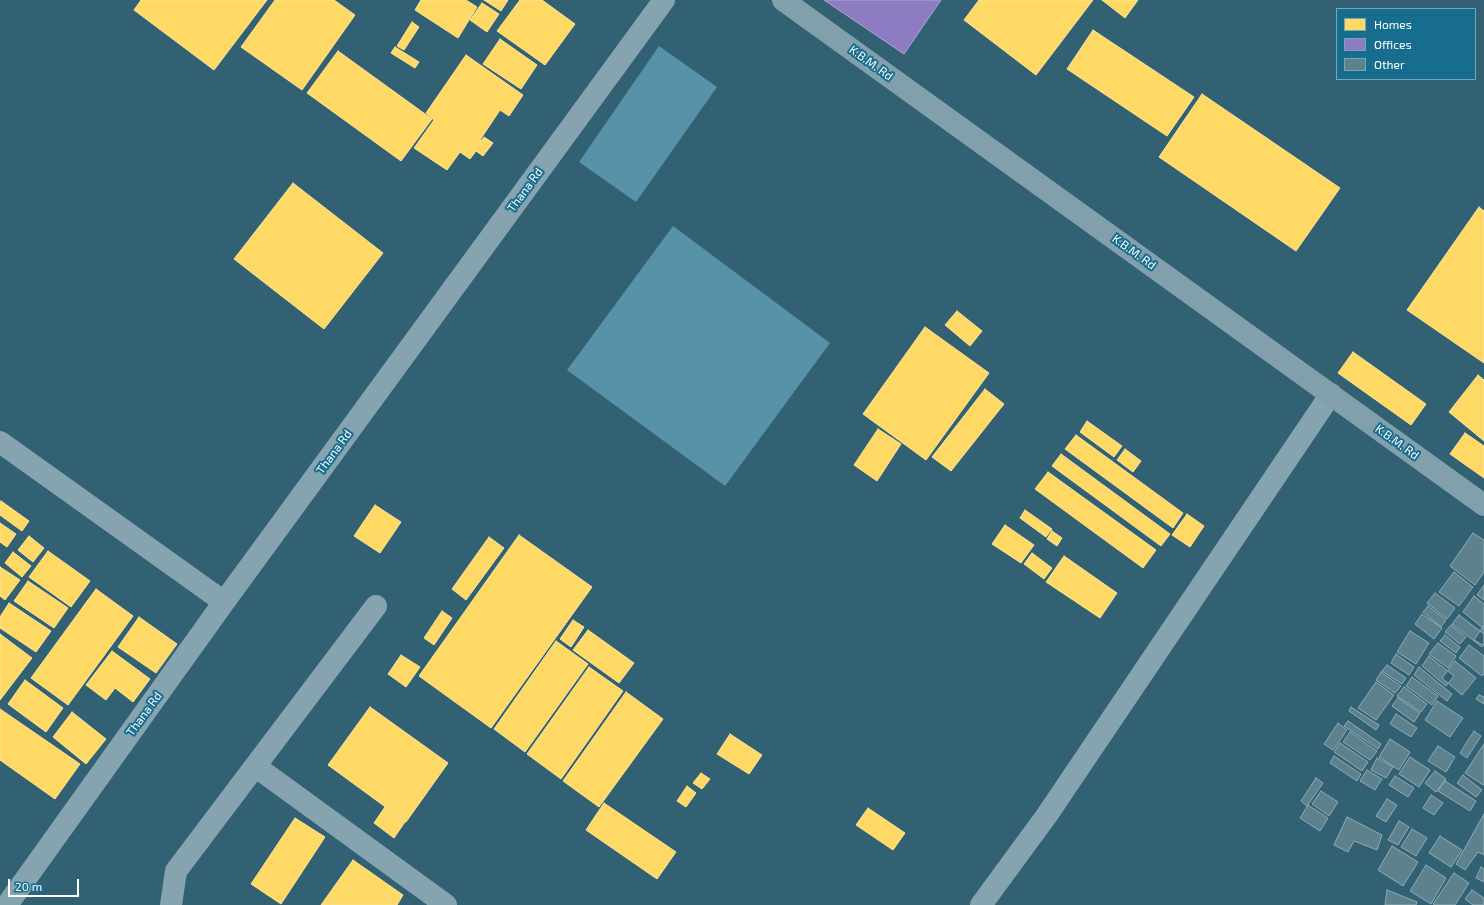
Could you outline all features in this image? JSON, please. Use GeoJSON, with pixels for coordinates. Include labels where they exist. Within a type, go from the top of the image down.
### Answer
{"type":"FeatureCollection","features":[{"type":"Feature","properties":{"kind":"street","name":"Thana Rd"},"geometry":{"type":"LineString","coordinates":[[6,898],[664,0]]}},
{"type":"Feature","properties":{"kind":"street","name":"K.B.M. Rd"},"geometry":{"type":"LineString","coordinates":[[784,0],[1484,505]]}},
{"type":"Feature","properties":{"kind":"street"},"geometry":{"type":"LineString","coordinates":[[980,905],[1047,815],[1331,394]]}},
{"type":"Feature","properties":{"kind":"street"},"geometry":{"type":"LineString","coordinates":[[0,442],[224,602]]}},
{"type":"Feature","properties":{"kind":"street"},"geometry":{"type":"LineString","coordinates":[[171,905],[176,871],[376,606]]}},
{"type":"Feature","properties":{"kind":"street"},"geometry":{"type":"LineString","coordinates":[[255,766],[446,905]]}},
{"type":"Feature","properties":{"kind":"water"},"geometry":{"type":"Polygon","coordinates":[[[659,46],[717,87],[636,202],[579,162],[659,46]]]}},
{"type":"Feature","properties":{"kind":"water"},"geometry":{"type":"Polygon","coordinates":[[[673,226],[830,343],[725,486],[567,370],[673,226]]]}},
{"type":"Feature","properties":{"kind":"building: Homes"},"geometry":{"type":"Polygon","coordinates":[[[141,0],[267,0],[214,70],[134,10],[141,0]]]}},
{"type":"Feature","properties":{"kind":"building: Homes"},"geometry":{"type":"Polygon","coordinates":[[[275,0],[334,0],[355,15],[302,90],[241,47],[275,0]]]}},
{"type":"Feature","properties":{"kind":"building: Homes"},"geometry":{"type":"Polygon","coordinates":[[[421,0],[466,0],[477,7],[458,38],[415,10],[421,0]]]}},
{"type":"Feature","properties":{"kind":"building: Homes"},"geometry":{"type":"Polygon","coordinates":[[[484,0],[508,0],[501,11],[484,0]]]}},
{"type":"Feature","properties":{"kind":"building: Homes"},"geometry":{"type":"Polygon","coordinates":[[[520,0],[542,0],[575,24],[545,65],[497,31],[520,0]]]}},
{"type":"Feature","properties":{"kind":"building: Homes"},"geometry":{"type":"Polygon","coordinates":[[[979,0],[1093,0],[1036,75],[964,20],[979,0]]]}},
{"type":"Feature","properties":{"kind":"building: Homes"},"geometry":{"type":"Polygon","coordinates":[[[1102,0],[1138,0],[1125,18],[1102,0]]]}},
{"type":"Feature","properties":{"kind":"building: Homes"},"geometry":{"type":"Polygon","coordinates":[[[482,3],[499,14],[487,32],[470,20],[482,3]]]}},
{"type":"Feature","properties":{"kind":"building: Homes"},"geometry":{"type":"Polygon","coordinates":[[[412,22],[419,27],[404,50],[397,46],[412,22]]]}},
{"type":"Feature","properties":{"kind":"building: Homes"},"geometry":{"type":"Polygon","coordinates":[[[1093,30],[1194,97],[1167,136],[1067,69],[1093,30]]]}},
{"type":"Feature","properties":{"kind":"building: Homes"},"geometry":{"type":"Polygon","coordinates":[[[500,39],[537,65],[521,89],[483,64],[500,39]]]}},
{"type":"Feature","properties":{"kind":"building: Homes"},"geometry":{"type":"Polygon","coordinates":[[[395,47],[419,62],[415,68],[391,53],[395,47]]]}},
{"type":"Feature","properties":{"kind":"building: Homes"},"geometry":{"type":"Polygon","coordinates":[[[338,51],[432,119],[401,161],[307,93],[338,51]]]}},
{"type":"Feature","properties":{"kind":"building: Homes"},"geometry":{"type":"Polygon","coordinates":[[[466,55],[523,95],[509,116],[500,110],[480,140],[481,141],[484,137],[493,143],[483,156],[476,151],[470,159],[460,152],[447,170],[414,148],[434,120],[426,113],[466,55]]]}},
{"type":"Feature","properties":{"kind":"building: Homes"},"geometry":{"type":"Polygon","coordinates":[[[1202,94],[1340,188],[1296,251],[1159,157],[1202,94]]]}},
{"type":"Feature","properties":{"kind":"building: Homes"},"geometry":{"type":"Polygon","coordinates":[[[293,183],[383,253],[324,329],[234,259],[293,183]]]}},
{"type":"Feature","properties":{"kind":"building: Homes"},"geometry":{"type":"Polygon","coordinates":[[[1479,207],[1484,211],[1484,363],[1407,310],[1479,207]]]}},
{"type":"Feature","properties":{"kind":"building: Homes"},"geometry":{"type":"Polygon","coordinates":[[[957,311],[982,331],[970,346],[945,325],[957,311]]]}},
{"type":"Feature","properties":{"kind":"building: Homes"},"geometry":{"type":"Polygon","coordinates":[[[925,327],[989,373],[926,460],[863,414],[925,327]]]}},
{"type":"Feature","properties":{"kind":"building: Homes"},"geometry":{"type":"Polygon","coordinates":[[[1353,352],[1426,404],[1411,425],[1338,373],[1353,352]]]}},
{"type":"Feature","properties":{"kind":"building: Homes"},"geometry":{"type":"Polygon","coordinates":[[[1478,375],[1484,380],[1484,441],[1449,412],[1478,375]]]}},
{"type":"Feature","properties":{"kind":"building: Homes"},"geometry":{"type":"Polygon","coordinates":[[[985,389],[1004,404],[951,471],[932,457],[985,389]]]}},
{"type":"Feature","properties":{"kind":"building: Homes"},"geometry":{"type":"Polygon","coordinates":[[[1087,421],[1122,446],[1114,457],[1080,432],[1087,421]]]}},
{"type":"Feature","properties":{"kind":"building: Homes"},"geometry":{"type":"Polygon","coordinates":[[[878,429],[901,444],[877,481],[854,465],[878,429]]]}},
{"type":"Feature","properties":{"kind":"building: Homes"},"geometry":{"type":"Polygon","coordinates":[[[1465,433],[1484,446],[1484,478],[1450,454],[1465,433]]]}},
{"type":"Feature","properties":{"kind":"building: Homes"},"geometry":{"type":"Polygon","coordinates":[[[1076,435],[1183,513],[1173,528],[1065,449],[1076,435]]]}},
{"type":"Feature","properties":{"kind":"building: Homes"},"geometry":{"type":"Polygon","coordinates":[[[1125,449],[1141,461],[1133,472],[1117,460],[1125,449]]]}},
{"type":"Feature","properties":{"kind":"building: Homes"},"geometry":{"type":"Polygon","coordinates":[[[1061,454],[1170,534],[1161,546],[1052,466],[1061,454]]]}},
{"type":"Feature","properties":{"kind":"building: Homes"},"geometry":{"type":"Polygon","coordinates":[[[1048,472],[1156,550],[1143,568],[1035,489],[1048,472]]]}},
{"type":"Feature","properties":{"kind":"building: Homes"},"geometry":{"type":"Polygon","coordinates":[[[1,501],[29,521],[22,531],[0,515],[1,501]]]}},
{"type":"Feature","properties":{"kind":"building: Homes"},"geometry":{"type":"Polygon","coordinates":[[[375,505],[401,522],[380,553],[354,536],[375,505]]]}},
{"type":"Feature","properties":{"kind":"building: Homes"},"geometry":{"type":"Polygon","coordinates":[[[1025,510],[1052,529],[1046,537],[1020,518],[1025,510]]]}},
{"type":"Feature","properties":{"kind":"building: Homes"},"geometry":{"type":"Polygon","coordinates":[[[1187,514],[1204,526],[1190,547],[1172,535],[1187,514]]]}},
{"type":"Feature","properties":{"kind":"building: Homes"},"geometry":{"type":"Polygon","coordinates":[[[0,523],[16,534],[7,547],[0,542],[0,523]]]}},
{"type":"Feature","properties":{"kind":"building: Homes"},"geometry":{"type":"Polygon","coordinates":[[[1005,525],[1034,545],[1021,563],[992,544],[1005,525]]]}},
{"type":"Feature","properties":{"kind":"building: Homes"},"geometry":{"type":"Polygon","coordinates":[[[1052,531],[1062,538],[1057,546],[1047,539],[1052,531]]]}},
{"type":"Feature","properties":{"kind":"building: Homes"},"geometry":{"type":"Polygon","coordinates":[[[519,535],[592,587],[491,728],[419,676],[519,535]]]}},
{"type":"Feature","properties":{"kind":"building: Homes"},"geometry":{"type":"Polygon","coordinates":[[[29,536],[44,548],[33,562],[18,550],[29,536]]]}},
{"type":"Feature","properties":{"kind":"building: Homes"},"geometry":{"type":"Polygon","coordinates":[[[489,537],[504,548],[466,600],[452,589],[489,537]]]}},
{"type":"Feature","properties":{"kind":"building: Homes"},"geometry":{"type":"Polygon","coordinates":[[[48,551],[90,581],[71,607],[29,577],[48,551]]]}},
{"type":"Feature","properties":{"kind":"building: Homes"},"geometry":{"type":"Polygon","coordinates":[[[13,552],[31,566],[22,577],[5,563],[13,552]]]}},
{"type":"Feature","properties":{"kind":"building: Homes"},"geometry":{"type":"Polygon","coordinates":[[[1032,553],[1052,568],[1044,579],[1024,564],[1032,553]]]}},
{"type":"Feature","properties":{"kind":"building: Homes"},"geometry":{"type":"Polygon","coordinates":[[[1064,556],[1117,593],[1100,618],[1046,582],[1064,556]]]}},
{"type":"Feature","properties":{"kind":"building: Homes"},"geometry":{"type":"Polygon","coordinates":[[[0,567],[20,580],[5,600],[0,596],[0,567]]]}},
{"type":"Feature","properties":{"kind":"building: Homes"},"geometry":{"type":"Polygon","coordinates":[[[28,581],[68,608],[54,628],[14,601],[28,581]]]}},
{"type":"Feature","properties":{"kind":"building: Homes"},"geometry":{"type":"Polygon","coordinates":[[[96,589],[133,616],[68,705],[31,678],[96,589]]]}},
{"type":"Feature","properties":{"kind":"building: Homes"},"geometry":{"type":"Polygon","coordinates":[[[9,603],[51,631],[36,652],[0,628],[0,617],[9,603]]]}},
{"type":"Feature","properties":{"kind":"building: Homes"},"geometry":{"type":"Polygon","coordinates":[[[442,611],[452,618],[434,645],[424,638],[442,611]]]}},
{"type":"Feature","properties":{"kind":"building: Homes"},"geometry":{"type":"Polygon","coordinates":[[[139,617],[177,644],[156,673],[118,647],[139,617]]]}},
{"type":"Feature","properties":{"kind":"building: Homes"},"geometry":{"type":"Polygon","coordinates":[[[573,620],[584,627],[571,647],[560,639],[573,620]]]}},
{"type":"Feature","properties":{"kind":"building: Homes"},"geometry":{"type":"Polygon","coordinates":[[[588,630],[634,663],[619,683],[573,650],[588,630]]]}},
{"type":"Feature","properties":{"kind":"building: Homes"},"geometry":{"type":"Polygon","coordinates":[[[0,634],[32,658],[0,700],[0,634]]]}},
{"type":"Feature","properties":{"kind":"building: Homes"},"geometry":{"type":"Polygon","coordinates":[[[556,641],[588,664],[525,752],[494,729],[556,641]]]}},
{"type":"Feature","properties":{"kind":"building: Homes"},"geometry":{"type":"Polygon","coordinates":[[[112,651],[150,679],[133,702],[115,688],[106,700],[86,685],[112,651]]]}},
{"type":"Feature","properties":{"kind":"building: Homes"},"geometry":{"type":"Polygon","coordinates":[[[401,655],[420,667],[406,687],[388,674],[401,655]]]}},
{"type":"Feature","properties":{"kind":"building: Homes"},"geometry":{"type":"Polygon","coordinates":[[[589,667],[623,691],[561,779],[527,754],[589,667]]]}},
{"type":"Feature","properties":{"kind":"building: Homes"},"geometry":{"type":"Polygon","coordinates":[[[25,680],[63,708],[46,732],[8,704],[25,680]]]}},
{"type":"Feature","properties":{"kind":"building: Homes"},"geometry":{"type":"Polygon","coordinates":[[[626,692],[663,719],[599,807],[563,781],[626,692]]]}},
{"type":"Feature","properties":{"kind":"building: Homes"},"geometry":{"type":"Polygon","coordinates":[[[370,707],[448,763],[406,822],[328,765],[370,707]]]}},
{"type":"Feature","properties":{"kind":"building: Homes"},"geometry":{"type":"Polygon","coordinates":[[[0,709],[80,764],[55,799],[0,760],[0,709]]]}},
{"type":"Feature","properties":{"kind":"building: Homes"},"geometry":{"type":"Polygon","coordinates":[[[72,712],[106,739],[86,764],[53,737],[72,712]]]}},
{"type":"Feature","properties":{"kind":"building: Homes"},"geometry":{"type":"Polygon","coordinates":[[[730,734],[762,755],[749,774],[717,754],[730,734]]]}},
{"type":"Feature","properties":{"kind":"building: Homes"},"geometry":{"type":"Polygon","coordinates":[[[701,773],[710,779],[702,789],[693,783],[701,773]]]}},
{"type":"Feature","properties":{"kind":"building: Homes"},"geometry":{"type":"Polygon","coordinates":[[[687,786],[696,793],[686,807],[677,801],[687,786]]]}},
{"type":"Feature","properties":{"kind":"building: Homes"},"geometry":{"type":"Polygon","coordinates":[[[604,803],[676,852],[657,879],[586,830],[604,803]]]}},
{"type":"Feature","properties":{"kind":"building: Homes"},"geometry":{"type":"Polygon","coordinates":[[[385,807],[405,822],[394,838],[374,823],[385,807]]]}},
{"type":"Feature","properties":{"kind":"building: Homes"},"geometry":{"type":"Polygon","coordinates":[[[868,808],[905,833],[893,850],[856,825],[868,808]]]}},
{"type":"Feature","properties":{"kind":"building: Homes"},"geometry":{"type":"Polygon","coordinates":[[[295,818],[325,837],[281,904],[251,884],[295,818]]]}},
{"type":"Feature","properties":{"kind":"building: Homes"},"geometry":{"type":"Polygon","coordinates":[[[353,860],[403,895],[397,905],[321,905],[353,860]]]}},
{"type":"Feature","properties":{"kind":"building: Offices"},"geometry":{"type":"Polygon","coordinates":[[[824,0],[941,0],[904,54],[824,0]]]}},
{"type":"Feature","properties":{"kind":"building: Other"},"geometry":{"type":"Polygon","coordinates":[[[1473,533],[1484,540],[1484,572],[1475,585],[1450,566],[1473,533]]]}},
{"type":"Feature","properties":{"kind":"building: Other"},"geometry":{"type":"Polygon","coordinates":[[[1454,572],[1473,587],[1459,606],[1439,592],[1454,572]]]}},
{"type":"Feature","properties":{"kind":"building: Other"},"geometry":{"type":"Polygon","coordinates":[[[1484,585],[1484,600],[1477,595],[1484,585]]]}},
{"type":"Feature","properties":{"kind":"building: Other"},"geometry":{"type":"Polygon","coordinates":[[[1435,593],[1455,608],[1447,619],[1427,603],[1435,593]]]}},
{"type":"Feature","properties":{"kind":"building: Other"},"geometry":{"type":"Polygon","coordinates":[[[1474,596],[1484,604],[1484,629],[1463,612],[1474,596]]]}},
{"type":"Feature","properties":{"kind":"building: Other"},"geometry":{"type":"Polygon","coordinates":[[[1428,606],[1446,620],[1441,627],[1423,612],[1428,606]]]}},
{"type":"Feature","properties":{"kind":"building: Other"},"geometry":{"type":"Polygon","coordinates":[[[1422,614],[1442,628],[1434,639],[1415,624],[1422,614]]]}},
{"type":"Feature","properties":{"kind":"building: Other"},"geometry":{"type":"Polygon","coordinates":[[[1459,615],[1484,634],[1484,645],[1482,647],[1452,624],[1459,615]]]}},
{"type":"Feature","properties":{"kind":"building: Other"},"geometry":{"type":"Polygon","coordinates":[[[1451,625],[1466,637],[1460,644],[1445,632],[1451,625]]]}},
{"type":"Feature","properties":{"kind":"building: Other"},"geometry":{"type":"Polygon","coordinates":[[[1484,625],[1484,644],[1483,645],[1474,640],[1484,625]]]}},
{"type":"Feature","properties":{"kind":"building: Other"},"geometry":{"type":"Polygon","coordinates":[[[1410,631],[1429,643],[1416,664],[1397,652],[1410,631]]]}},
{"type":"Feature","properties":{"kind":"building: Other"},"geometry":{"type":"Polygon","coordinates":[[[1445,635],[1460,647],[1456,653],[1440,641],[1445,635]]]}},
{"type":"Feature","properties":{"kind":"building: Other"},"geometry":{"type":"Polygon","coordinates":[[[1438,643],[1456,656],[1448,668],[1429,654],[1438,643]]]}},
{"type":"Feature","properties":{"kind":"building: Other"},"geometry":{"type":"Polygon","coordinates":[[[1469,645],[1484,656],[1484,674],[1482,676],[1459,658],[1469,645]]]}},
{"type":"Feature","properties":{"kind":"building: Other"},"geometry":{"type":"Polygon","coordinates":[[[1396,654],[1414,667],[1409,675],[1391,663],[1396,654]]]}},
{"type":"Feature","properties":{"kind":"building: Other"},"geometry":{"type":"Polygon","coordinates":[[[1429,656],[1454,676],[1446,686],[1422,666],[1429,656]]]}},
{"type":"Feature","properties":{"kind":"building: Other"},"geometry":{"type":"Polygon","coordinates":[[[1455,661],[1476,678],[1462,695],[1442,678],[1455,661]]]}},
{"type":"Feature","properties":{"kind":"building: Other"},"geometry":{"type":"Polygon","coordinates":[[[1387,665],[1406,678],[1402,684],[1382,671],[1387,665]]]}},
{"type":"Feature","properties":{"kind":"building: Other"},"geometry":{"type":"Polygon","coordinates":[[[1419,667],[1452,694],[1447,701],[1414,675],[1419,667]]]}},
{"type":"Feature","properties":{"kind":"building: Other"},"geometry":{"type":"Polygon","coordinates":[[[1381,672],[1401,686],[1395,693],[1376,680],[1381,672]]]}},
{"type":"Feature","properties":{"kind":"building: Other"},"geometry":{"type":"Polygon","coordinates":[[[1412,677],[1438,696],[1432,705],[1406,686],[1412,677]]]}},
{"type":"Feature","properties":{"kind":"building: Other"},"geometry":{"type":"Polygon","coordinates":[[[1376,682],[1394,695],[1376,720],[1358,708],[1376,682]]]}},
{"type":"Feature","properties":{"kind":"building: Other"},"geometry":{"type":"Polygon","coordinates":[[[1404,687],[1427,704],[1421,712],[1397,696],[1404,687]]]}},
{"type":"Feature","properties":{"kind":"building: Other"},"geometry":{"type":"Polygon","coordinates":[[[1479,695],[1484,697],[1484,704],[1476,699],[1479,695]]]}},
{"type":"Feature","properties":{"kind":"building: Other"},"geometry":{"type":"Polygon","coordinates":[[[1398,698],[1420,713],[1414,722],[1392,706],[1398,698]]]}},
{"type":"Feature","properties":{"kind":"building: Other"},"geometry":{"type":"Polygon","coordinates":[[[1437,701],[1463,718],[1450,737],[1425,720],[1437,701]]]}},
{"type":"Feature","properties":{"kind":"building: Other"},"geometry":{"type":"Polygon","coordinates":[[[1351,707],[1379,725],[1376,730],[1349,711],[1351,707]]]}},
{"type":"Feature","properties":{"kind":"building: Other"},"geometry":{"type":"Polygon","coordinates":[[[1396,714],[1417,728],[1411,737],[1390,724],[1396,714]]]}},
{"type":"Feature","properties":{"kind":"building: Other"},"geometry":{"type":"Polygon","coordinates":[[[1348,721],[1381,744],[1378,749],[1344,726],[1348,721]]]}},
{"type":"Feature","properties":{"kind":"building: Other"},"geometry":{"type":"Polygon","coordinates":[[[1338,723],[1347,730],[1333,750],[1324,744],[1338,723]]]}},
{"type":"Feature","properties":{"kind":"building: Other"},"geometry":{"type":"Polygon","coordinates":[[[1474,731],[1481,736],[1467,758],[1460,753],[1474,731]]]}},
{"type":"Feature","properties":{"kind":"building: Other"},"geometry":{"type":"Polygon","coordinates":[[[1350,732],[1377,751],[1370,760],[1343,742],[1350,732]]]}},
{"type":"Feature","properties":{"kind":"building: Other"},"geometry":{"type":"Polygon","coordinates":[[[1390,739],[1410,752],[1399,770],[1379,757],[1390,739]]]}},
{"type":"Feature","properties":{"kind":"building: Other"},"geometry":{"type":"Polygon","coordinates":[[[1340,743],[1368,762],[1362,771],[1334,752],[1340,743]]]}},
{"type":"Feature","properties":{"kind":"building: Other"},"geometry":{"type":"Polygon","coordinates":[[[1484,744],[1484,784],[1483,785],[1465,773],[1484,744]]]}},
{"type":"Feature","properties":{"kind":"building: Other"},"geometry":{"type":"Polygon","coordinates":[[[1438,746],[1455,757],[1446,772],[1428,761],[1438,746]]]}},
{"type":"Feature","properties":{"kind":"building: Other"},"geometry":{"type":"Polygon","coordinates":[[[1334,756],[1361,774],[1357,781],[1330,763],[1334,756]]]}},
{"type":"Feature","properties":{"kind":"building: Other"},"geometry":{"type":"Polygon","coordinates":[[[1410,757],[1430,770],[1419,787],[1399,774],[1410,757]]]}},
{"type":"Feature","properties":{"kind":"building: Other"},"geometry":{"type":"Polygon","coordinates":[[[1377,758],[1393,767],[1386,778],[1371,770],[1377,758]]]}},
{"type":"Feature","properties":{"kind":"building: Other"},"geometry":{"type":"Polygon","coordinates":[[[1367,770],[1382,779],[1375,790],[1360,781],[1367,770]]]}},
{"type":"Feature","properties":{"kind":"building: Other"},"geometry":{"type":"Polygon","coordinates":[[[1435,771],[1446,779],[1436,792],[1425,783],[1435,771]]]}},
{"type":"Feature","properties":{"kind":"building: Other"},"geometry":{"type":"Polygon","coordinates":[[[1463,775],[1482,790],[1476,797],[1457,783],[1463,775]]]}},
{"type":"Feature","properties":{"kind":"building: Other"},"geometry":{"type":"Polygon","coordinates":[[[1395,776],[1414,788],[1408,797],[1389,785],[1395,776]]]}},
{"type":"Feature","properties":{"kind":"building: Other"},"geometry":{"type":"Polygon","coordinates":[[[1316,778],[1323,783],[1307,806],[1301,801],[1316,778]]]}},
{"type":"Feature","properties":{"kind":"building: Other"},"geometry":{"type":"Polygon","coordinates":[[[1445,781],[1476,801],[1470,811],[1438,791],[1445,781]]]}},
{"type":"Feature","properties":{"kind":"building: Other"},"geometry":{"type":"Polygon","coordinates":[[[1321,791],[1338,802],[1329,816],[1312,804],[1321,791]]]}},
{"type":"Feature","properties":{"kind":"building: Other"},"geometry":{"type":"Polygon","coordinates":[[[1431,795],[1443,803],[1434,815],[1423,808],[1431,795]]]}},
{"type":"Feature","properties":{"kind":"building: Other"},"geometry":{"type":"Polygon","coordinates":[[[1387,799],[1397,805],[1386,822],[1376,816],[1387,799]]]}},
{"type":"Feature","properties":{"kind":"building: Other"},"geometry":{"type":"Polygon","coordinates":[[[1308,805],[1328,818],[1320,831],[1300,818],[1308,805]]]}},
{"type":"Feature","properties":{"kind":"building: Other"},"geometry":{"type":"Polygon","coordinates":[[[1484,814],[1484,855],[1478,852],[1465,870],[1456,864],[1484,814]]]}},
{"type":"Feature","properties":{"kind":"building: Other"},"geometry":{"type":"Polygon","coordinates":[[[1347,817],[1382,835],[1377,850],[1354,841],[1348,852],[1334,845],[1347,817]]]}},
{"type":"Feature","properties":{"kind":"building: Other"},"geometry":{"type":"Polygon","coordinates":[[[1399,821],[1409,827],[1398,845],[1388,840],[1399,821]]]}},
{"type":"Feature","properties":{"kind":"building: Other"},"geometry":{"type":"Polygon","coordinates":[[[1412,829],[1427,838],[1416,856],[1401,847],[1412,829]]]}},
{"type":"Feature","properties":{"kind":"building: Other"},"geometry":{"type":"Polygon","coordinates":[[[1440,836],[1462,850],[1451,867],[1429,853],[1440,836]]]}},
{"type":"Feature","properties":{"kind":"building: Other"},"geometry":{"type":"Polygon","coordinates":[[[1392,846],[1418,862],[1403,886],[1378,870],[1392,846]]]}},
{"type":"Feature","properties":{"kind":"building: Other"},"geometry":{"type":"Polygon","coordinates":[[[1426,865],[1446,878],[1431,904],[1410,891],[1426,865]]]}},
{"type":"Feature","properties":{"kind":"building: Other"},"geometry":{"type":"Polygon","coordinates":[[[1481,867],[1484,869],[1484,882],[1476,878],[1481,867]]]}},
{"type":"Feature","properties":{"kind":"building: Other"},"geometry":{"type":"Polygon","coordinates":[[[1454,873],[1469,883],[1455,905],[1433,904],[1454,873]]]}},
{"type":"Feature","properties":{"kind":"building: Other"},"geometry":{"type":"Polygon","coordinates":[[[1387,890],[1417,902],[1416,905],[1385,905],[1387,890]]]}},
{"type":"Feature","properties":{"kind":"building: Other"},"geometry":{"type":"Polygon","coordinates":[[[1472,890],[1484,898],[1484,905],[1473,905],[1465,899],[1472,890]]]}}]}
